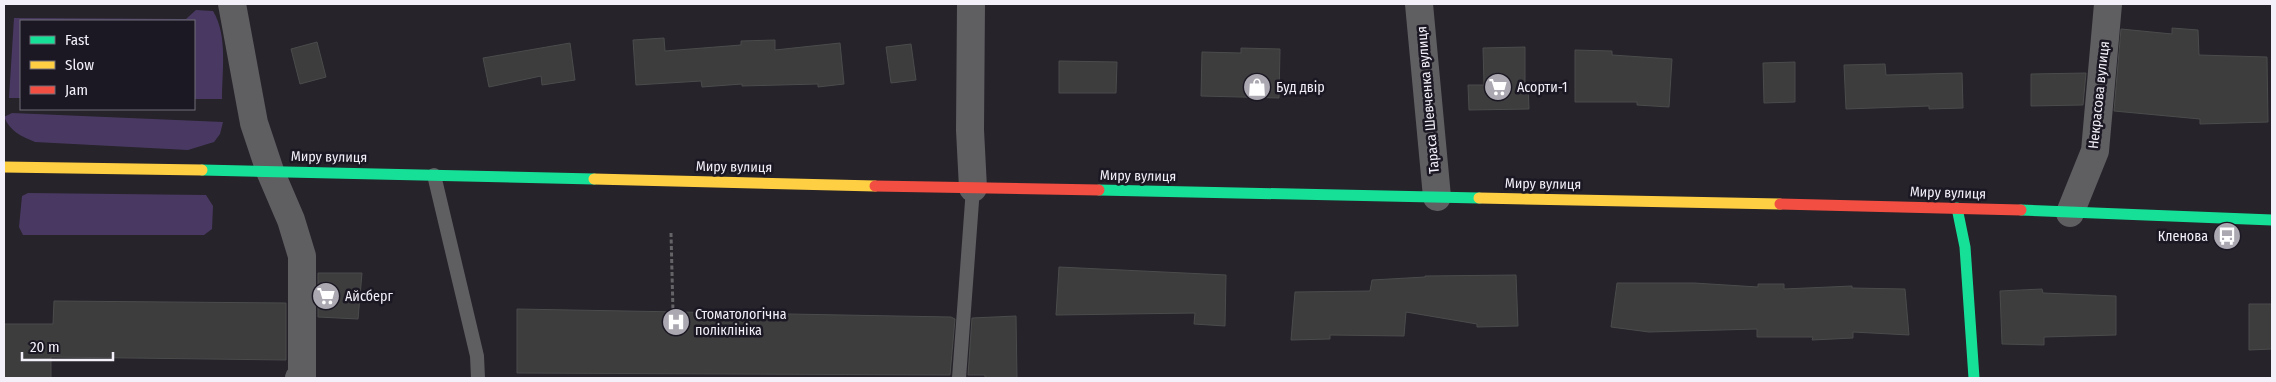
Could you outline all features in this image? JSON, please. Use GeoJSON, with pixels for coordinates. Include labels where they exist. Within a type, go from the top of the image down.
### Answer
{"type":"FeatureCollection","features":[{"type":"Feature","properties":{"kind":"street"},"geometry":{"type":"LineString","coordinates":[[232,4],[254,123],[270,171],[291,220],[302,256],[302,377],[299,378]]}},
{"type":"Feature","properties":{"kind":"street"},"geometry":{"type":"LineString","coordinates":[[971,4],[970,130],[972,188]]}},
{"type":"Feature","properties":{"kind":"street","name":"Тараса Шевченка вулиця"},"geometry":{"type":"LineString","coordinates":[[1419,4],[1437,197]]}},
{"type":"Feature","properties":{"kind":"street","name":"Некрасова вулиця"},"geometry":{"type":"LineString","coordinates":[[2070,213],[2094,151],[2108,4]]}},
{"type":"Feature","properties":{"kind":"street","name":"Миру вулиця"},"geometry":{"type":"LineString","coordinates":[[4,167],[270,171],[972,188],[1957,208],[2272,220]]}},
{"type":"Feature","properties":{"kind":"street"},"geometry":{"type":"LineString","coordinates":[[1957,208],[1965,247],[1974,378]]}},
{"type":"Feature","properties":{"kind":"lane"},"geometry":{"type":"LineString","coordinates":[[434,175],[477,356],[478,378]]}},
{"type":"Feature","properties":{"kind":"lane"},"geometry":{"type":"LineString","coordinates":[[959,378],[972,188]]}},
{"type":"Feature","properties":{"kind":"path"},"geometry":{"type":"LineString","coordinates":[[671,233],[673,312]]}},
{"type":"Feature","properties":{"kind":"shaded area"},"geometry":{"type":"Polygon","coordinates":[[[196,10],[213,11],[218,21],[223,54],[222,99],[195,99],[195,20],[20,20],[20,98],[9,98],[14,18],[186,19],[196,10]]]}},
{"type":"Feature","properties":{"kind":"shaded area"},"geometry":{"type":"Polygon","coordinates":[[[12,113],[223,122],[220,134],[214,142],[188,150],[35,142],[13,130],[4,117],[12,113]]]}},
{"type":"Feature","properties":{"kind":"shaded area"},"geometry":{"type":"Polygon","coordinates":[[[28,193],[206,195],[213,206],[212,229],[204,235],[23,235],[19,227],[22,196],[28,193]]]}},
{"type":"Feature","properties":{"kind":"building"},"geometry":{"type":"Polygon","coordinates":[[[2172,28],[2198,30],[2199,55],[2267,57],[2268,122],[2200,124],[2200,119],[2114,111],[2121,29],[2172,34],[2172,28]]]}},
{"type":"Feature","properties":{"kind":"building"},"geometry":{"type":"Polygon","coordinates":[[[664,38],[665,51],[741,45],[741,41],[775,40],[775,50],[840,43],[844,84],[818,87],[818,84],[742,86],[742,84],[702,87],[701,81],[636,85],[633,40],[664,38]]]}},
{"type":"Feature","properties":{"kind":"building"},"geometry":{"type":"Polygon","coordinates":[[[317,42],[326,77],[300,84],[291,49],[317,42]]]}},
{"type":"Feature","properties":{"kind":"building"},"geometry":{"type":"Polygon","coordinates":[[[570,43],[575,80],[542,85],[541,76],[489,87],[483,58],[570,43]]]}},
{"type":"Feature","properties":{"kind":"building"},"geometry":{"type":"Polygon","coordinates":[[[911,44],[916,80],[891,83],[886,47],[911,44]]]}},
{"type":"Feature","properties":{"kind":"building"},"geometry":{"type":"Polygon","coordinates":[[[1525,47],[1525,84],[1528,84],[1529,109],[1469,110],[1468,85],[1484,85],[1483,48],[1525,47]]]}},
{"type":"Feature","properties":{"kind":"building"},"geometry":{"type":"Polygon","coordinates":[[[1241,48],[1280,49],[1279,98],[1201,96],[1202,52],[1241,53],[1241,48]]]}},
{"type":"Feature","properties":{"kind":"building"},"geometry":{"type":"Polygon","coordinates":[[[1575,50],[1612,51],[1612,55],[1672,59],[1669,107],[1637,105],[1637,102],[1575,102],[1575,50]]]}},
{"type":"Feature","properties":{"kind":"building"},"geometry":{"type":"Polygon","coordinates":[[[1059,61],[1117,62],[1116,93],[1059,93],[1059,61]]]}},
{"type":"Feature","properties":{"kind":"building"},"geometry":{"type":"Polygon","coordinates":[[[1795,62],[1795,102],[1764,103],[1763,63],[1795,62]]]}},
{"type":"Feature","properties":{"kind":"building"},"geometry":{"type":"Polygon","coordinates":[[[1885,64],[1886,75],[1962,73],[1963,108],[1929,109],[1929,106],[1846,109],[1844,65],[1885,64]]]}},
{"type":"Feature","properties":{"kind":"building"},"geometry":{"type":"Polygon","coordinates":[[[2086,73],[2083,105],[2031,106],[2031,74],[2086,73]]]}},
{"type":"Feature","properties":{"kind":"building"},"geometry":{"type":"Polygon","coordinates":[[[1059,267],[1226,275],[1225,326],[1194,324],[1195,313],[1056,315],[1059,267]]]}},
{"type":"Feature","properties":{"kind":"building"},"geometry":{"type":"Polygon","coordinates":[[[318,273],[362,273],[358,319],[318,317],[318,273]]]}},
{"type":"Feature","properties":{"kind":"building"},"geometry":{"type":"Polygon","coordinates":[[[1516,275],[1518,326],[1477,327],[1477,324],[1406,312],[1404,336],[1330,335],[1330,339],[1291,340],[1295,292],[1370,291],[1372,280],[1425,276],[1516,275]]]}},
{"type":"Feature","properties":{"kind":"building"},"geometry":{"type":"Polygon","coordinates":[[[1617,283],[1694,283],[1758,287],[1758,284],[1784,284],[1784,289],[1852,286],[1852,288],[1905,289],[1909,335],[1853,332],[1853,338],[1812,340],[1813,337],[1757,337],[1757,329],[1649,332],[1611,327],[1617,283]]]}},
{"type":"Feature","properties":{"kind":"building"},"geometry":{"type":"Polygon","coordinates":[[[2042,289],[2043,293],[2116,296],[2116,335],[2044,337],[2044,345],[2002,344],[2000,291],[2042,289]]]}},
{"type":"Feature","properties":{"kind":"building"},"geometry":{"type":"Polygon","coordinates":[[[54,301],[286,303],[286,360],[51,357],[51,378],[4,378],[4,324],[53,324],[54,301]]]}},
{"type":"Feature","properties":{"kind":"building"},"geometry":{"type":"Polygon","coordinates":[[[2249,304],[2272,304],[2272,349],[2249,350],[2249,304]]]}},
{"type":"Feature","properties":{"kind":"building"},"geometry":{"type":"Polygon","coordinates":[[[517,309],[951,317],[955,319],[950,375],[517,373],[517,309]]]}},
{"type":"Feature","properties":{"kind":"building"},"geometry":{"type":"Polygon","coordinates":[[[1016,316],[1017,378],[985,378],[985,375],[968,375],[972,318],[1016,316]]]}},
{"type":"Feature","properties":{"kind":"traffic: fast"},"geometry":{"type":"LineString","coordinates":[[202,170],[594,179]]}},
{"type":"Feature","properties":{"kind":"traffic: fast"},"geometry":{"type":"LineString","coordinates":[[1099,190],[1479,198]]}},
{"type":"Feature","properties":{"kind":"traffic: fast"},"geometry":{"type":"LineString","coordinates":[[1957,208],[1965,247],[1974,378]]}},
{"type":"Feature","properties":{"kind":"traffic: fast"},"geometry":{"type":"LineString","coordinates":[[2021,210],[2272,220]]}},
{"type":"Feature","properties":{"kind":"traffic: slow"},"geometry":{"type":"LineString","coordinates":[[4,167],[202,170]]}},
{"type":"Feature","properties":{"kind":"traffic: slow"},"geometry":{"type":"LineString","coordinates":[[594,179],[875,186]]}},
{"type":"Feature","properties":{"kind":"traffic: slow"},"geometry":{"type":"LineString","coordinates":[[1479,198],[1780,204]]}},
{"type":"Feature","properties":{"kind":"traffic: jam"},"geometry":{"type":"LineString","coordinates":[[875,186],[1099,190]]}},
{"type":"Feature","properties":{"kind":"traffic: jam"},"geometry":{"type":"LineString","coordinates":[[1780,204],[2021,210]]}},
{"type":"Feature","properties":{"kind":"place","name":"Буд двір"},"geometry":{"type":"Point","coordinates":[1257,87]}},
{"type":"Feature","properties":{"kind":"place","name":"Асорти-1"},"geometry":{"type":"Point","coordinates":[1498,87]}},
{"type":"Feature","properties":{"kind":"place","name":"Кленова"},"geometry":{"type":"Point","coordinates":[2227,236]}},
{"type":"Feature","properties":{"kind":"place","name":"Айсберг"},"geometry":{"type":"Point","coordinates":[326,296]}},
{"type":"Feature","properties":{"kind":"place","name":"Стоматологічна поліклініка"},"geometry":{"type":"Point","coordinates":[676,322]}}]}
